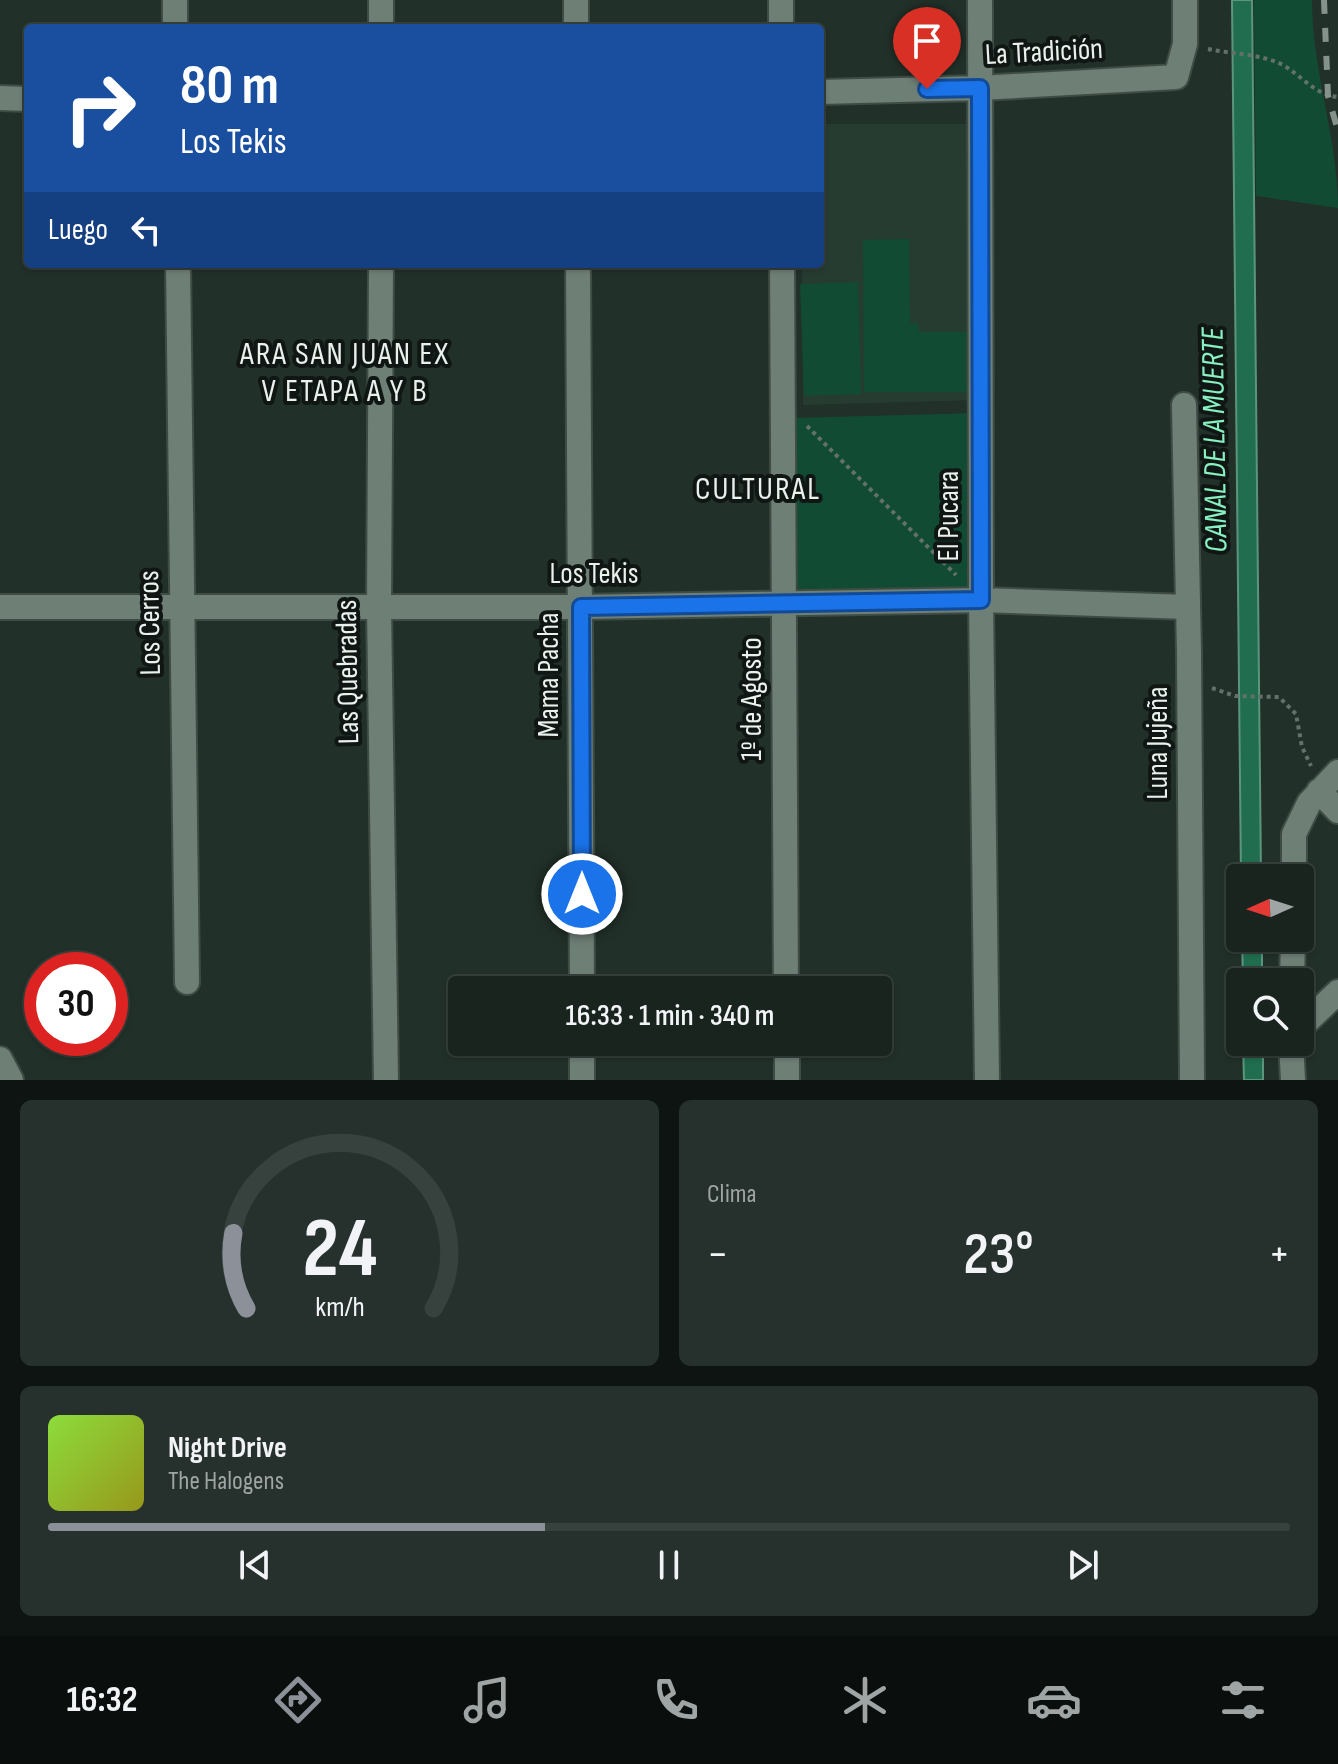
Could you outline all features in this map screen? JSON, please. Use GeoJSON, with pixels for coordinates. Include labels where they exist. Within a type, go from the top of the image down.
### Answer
{"type":"FeatureCollection","features":[{"type":"Feature","properties":{"kind":"street"},"geometry":{"type":"LineString","coordinates":[[175,0],[175,24]]}},
{"type":"Feature","properties":{"kind":"street"},"geometry":{"type":"LineString","coordinates":[[381,0],[381,24]]}},
{"type":"Feature","properties":{"kind":"street"},"geometry":{"type":"LineString","coordinates":[[576,0],[576,24]]}},
{"type":"Feature","properties":{"kind":"street"},"geometry":{"type":"LineString","coordinates":[[781,0],[781,24]]}},
{"type":"Feature","properties":{"kind":"street","name":"El Pucara"},"geometry":{"type":"LineString","coordinates":[[980,0],[981,600],[987,1080]]}},
{"type":"Feature","properties":{"kind":"street","name":"La Tradición"},"geometry":{"type":"LineString","coordinates":[[824,92],[980,88],[1176,77],[1185,44],[1185,0]]}},
{"type":"Feature","properties":{"kind":"street"},"geometry":{"type":"LineString","coordinates":[[0,98],[24,99]]}},
{"type":"Feature","properties":{"kind":"street","name":"Los Cerros"},"geometry":{"type":"LineString","coordinates":[[178,268],[187,982]]}},
{"type":"Feature","properties":{"kind":"street","name":"Las Quebradas"},"geometry":{"type":"LineString","coordinates":[[381,268],[379,607],[386,1080]]}},
{"type":"Feature","properties":{"kind":"street","name":"Mama Pacha"},"geometry":{"type":"LineString","coordinates":[[578,268],[582,976]]}},
{"type":"Feature","properties":{"kind":"street","name":"1º de Agosto"},"geometry":{"type":"LineString","coordinates":[[782,268],[786,976]]}},
{"type":"Feature","properties":{"kind":"street","name":"Luna Jujeña"},"geometry":{"type":"LineString","coordinates":[[1184,405],[1192,1080]]}},
{"type":"Feature","properties":{"kind":"street","name":"Los Tekis"},"geometry":{"type":"LineString","coordinates":[[0,607],[581,607],[981,600],[1188,607]]}},
{"type":"Feature","properties":{"kind":"street"},"geometry":{"type":"LineString","coordinates":[[1294,864],[1294,834],[1309,803],[1338,772]]}},
{"type":"Feature","properties":{"kind":"street"},"geometry":{"type":"LineString","coordinates":[[1319,791],[1338,811]]}},
{"type":"Feature","properties":{"kind":"street"},"geometry":{"type":"LineString","coordinates":[[1314,1015],[1338,992]]}},
{"type":"Feature","properties":{"kind":"street"},"geometry":{"type":"LineString","coordinates":[[582,1056],[582,1080]]}},
{"type":"Feature","properties":{"kind":"street"},"geometry":{"type":"LineString","coordinates":[[787,1056],[787,1080]]}},
{"type":"Feature","properties":{"kind":"street"},"geometry":{"type":"LineString","coordinates":[[1292,1056],[1293,1080]]}},
{"type":"Feature","properties":{"kind":"street"},"geometry":{"type":"LineString","coordinates":[[0,1059],[11,1080]]}},
{"type":"Feature","properties":{"kind":"path"},"geometry":{"type":"LineString","coordinates":[[1226,52],[1283,65],[1302,81],[1328,96],[1338,97]]}},
{"type":"Feature","properties":{"kind":"path"},"geometry":{"type":"LineString","coordinates":[[783,402],[981,600]]}},
{"type":"Feature","properties":{"kind":"path"},"geometry":{"type":"LineString","coordinates":[[1235,696],[1279,697],[1296,714],[1302,747],[1319,791]]}},
{"type":"Feature","properties":{"kind":"shaded area"},"geometry":{"type":"Polygon","coordinates":[[[1232,0],[1252,0],[1261,864],[1241,864],[1232,0]]]}},
{"type":"Feature","properties":{"kind":"shaded area"},"geometry":{"type":"Polygon","coordinates":[[[1254,0],[1312,0],[1316,53],[1334,156],[1338,208],[1256,196],[1254,0]]]}},
{"type":"Feature","properties":{"kind":"shaded area"},"geometry":{"type":"Polygon","coordinates":[[[824,124],[971,124],[977,400],[803,405],[802,268],[824,268],[824,124]]]}},
{"type":"Feature","properties":{"kind":"shaded area"},"geometry":{"type":"Polygon","coordinates":[[[909,239],[910,323],[918,323],[919,332],[973,332],[974,392],[864,392],[863,240],[909,239]]]}},
{"type":"Feature","properties":{"kind":"shaded area"},"geometry":{"type":"Polygon","coordinates":[[[858,282],[861,394],[804,396],[800,284],[858,282]]]}},
{"type":"Feature","properties":{"kind":"shaded area"},"geometry":{"type":"Polygon","coordinates":[[[979,413],[984,589],[798,594],[793,418],[979,413]]]}},
{"type":"Feature","properties":{"kind":"shaded area"},"geometry":{"type":"Polygon","coordinates":[[[1242,952],[1262,952],[1262,968],[1243,968],[1242,952]]]}},
{"type":"Feature","properties":{"kind":"shaded area"},"geometry":{"type":"Polygon","coordinates":[[[1243,1056],[1263,1056],[1263,1080],[1244,1080],[1243,1056]]]}},
{"type":"Feature","properties":{"kind":"railway"},"geometry":{"type":"LineString","coordinates":[[1324,0],[1328,96],[1338,131]]}},
{"type":"Feature","properties":{"kind":"district","name":"ARA SAN JUAN EX V ETAPA A Y B"},"geometry":{"type":"Point","coordinates":[345,372]}},
{"type":"Feature","properties":{"kind":"district","name":"CULTURAL"},"geometry":{"type":"Point","coordinates":[758,489]}},
{"type":"Feature","properties":{"kind":"route"},"geometry":{"type":"LineString","coordinates":[[582,894],[581,607],[981,600],[980,88],[927,89]]}},
{"type":"Feature","properties":{"kind":"water label","name":"CANAL DE LA MUERTE"},"geometry":{"type":"Point","coordinates":[1215,440]}}]}
